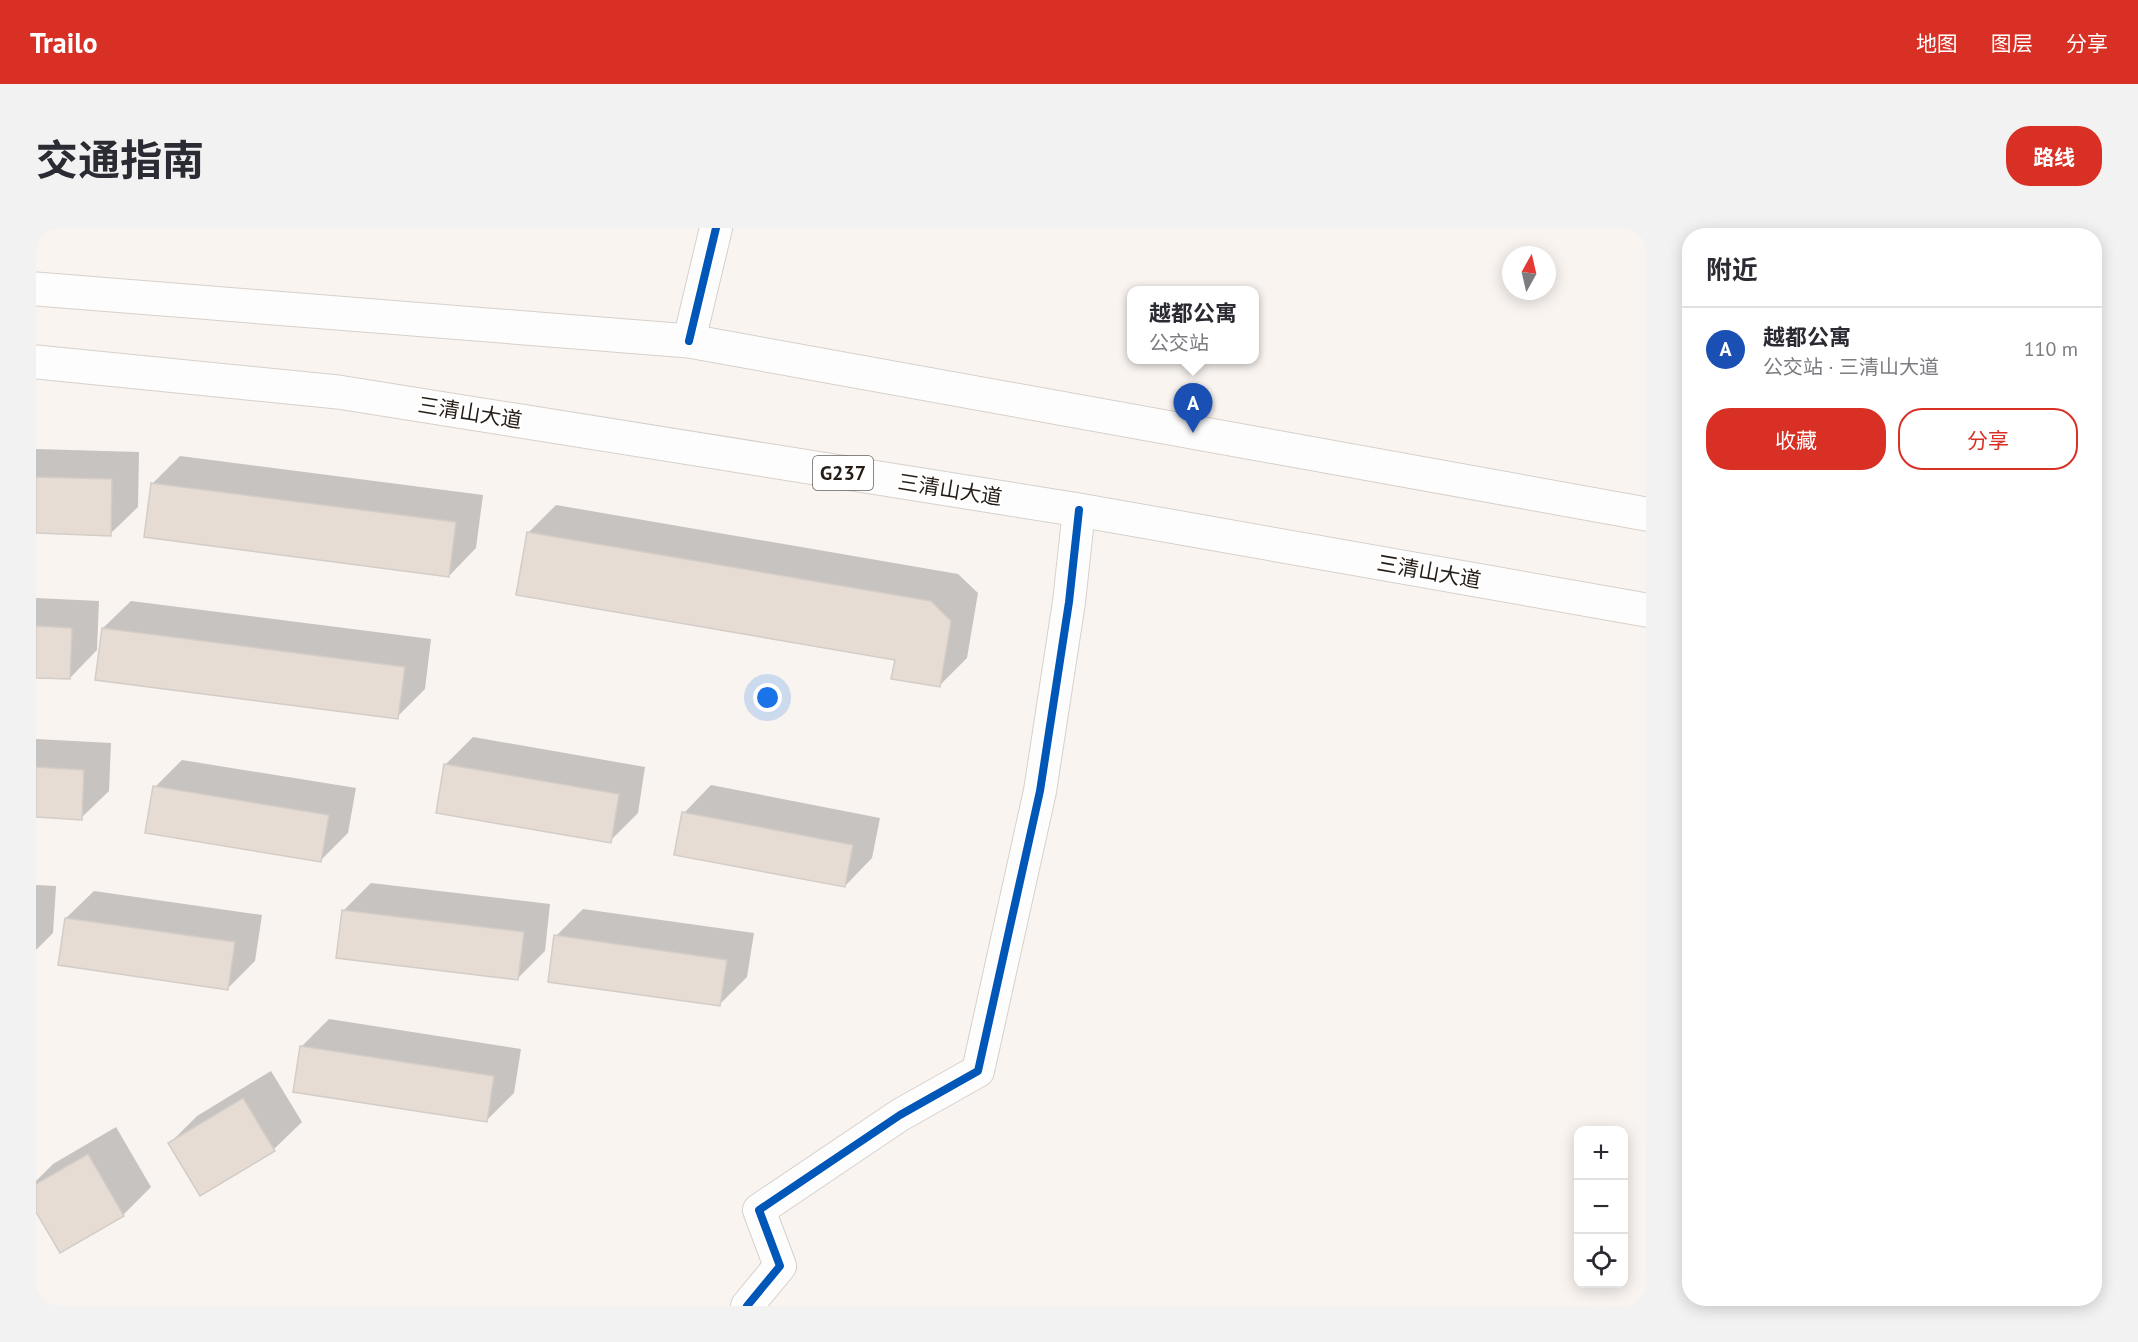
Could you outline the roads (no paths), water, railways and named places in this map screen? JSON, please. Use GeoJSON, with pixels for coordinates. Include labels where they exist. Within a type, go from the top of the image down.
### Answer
{"type":"FeatureCollection","features":[{"type":"Feature","properties":{"kind":"highway"},"geometry":{"type":"LineString","coordinates":[[36,289],[689,341],[1646,514]]}},
{"type":"Feature","properties":{"kind":"highway","name":"三清山大道"},"geometry":{"type":"LineString","coordinates":[[36,362],[338,392],[1079,510],[1646,610]]}},
{"type":"Feature","properties":{"kind":"street"},"geometry":{"type":"LineString","coordinates":[[689,341],[716,228]]}},
{"type":"Feature","properties":{"kind":"street"},"geometry":{"type":"LineString","coordinates":[[747,1306],[780,1266],[759,1210],[900,1115],[978,1071],[1040,791],[1069,602],[1079,510]]}},
{"type":"Feature","properties":{"kind":"place","name":"越都公寓"},"geometry":{"type":"Point","coordinates":[1193,433]}}]}
